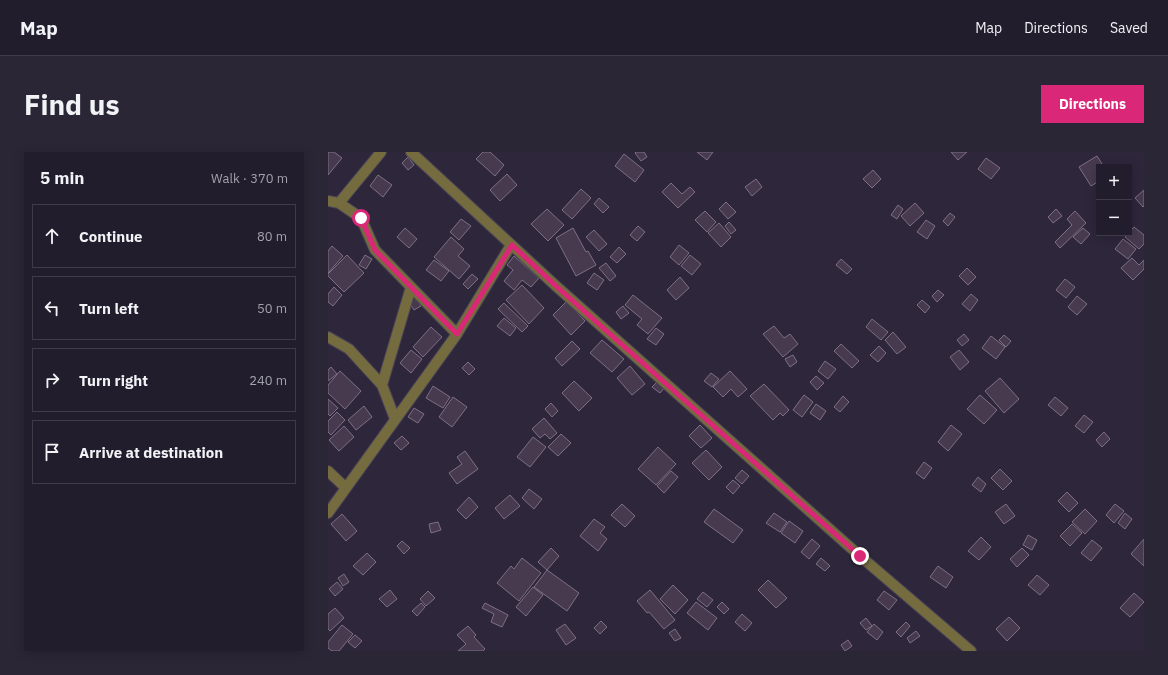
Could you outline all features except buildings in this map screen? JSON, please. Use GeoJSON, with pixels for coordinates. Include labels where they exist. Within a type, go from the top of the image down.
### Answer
{"type":"FeatureCollection","features":[{"type":"Feature","properties":{"kind":"street"},"geometry":{"type":"LineString","coordinates":[[339,202],[381,152]]}},
{"type":"Feature","properties":{"kind":"street"},"geometry":{"type":"LineString","coordinates":[[411,152],[562,291],[860,556],[971,651]]}},
{"type":"Feature","properties":{"kind":"street"},"geometry":{"type":"LineString","coordinates":[[328,201],[339,202],[361,218],[375,250],[457,334]]}},
{"type":"Feature","properties":{"kind":"street"},"geometry":{"type":"LineString","coordinates":[[328,513],[457,334],[512,245]]}},
{"type":"Feature","properties":{"kind":"street"},"geometry":{"type":"LineString","coordinates":[[382,385],[412,287]]}},
{"type":"Feature","properties":{"kind":"street"},"geometry":{"type":"LineString","coordinates":[[328,337],[349,349],[382,385],[395,419]]}},
{"type":"Feature","properties":{"kind":"street"},"geometry":{"type":"LineString","coordinates":[[328,471],[346,488]]}},
{"type":"Feature","properties":{"kind":"route"},"geometry":{"type":"LineString","coordinates":[[361,218],[375,250],[457,334],[512,245],[556,286],[860,556]]}}]}
